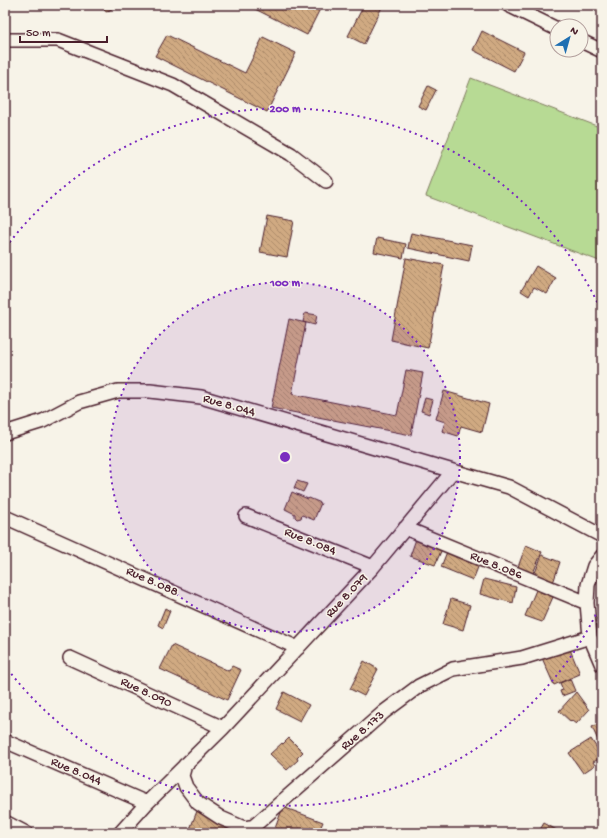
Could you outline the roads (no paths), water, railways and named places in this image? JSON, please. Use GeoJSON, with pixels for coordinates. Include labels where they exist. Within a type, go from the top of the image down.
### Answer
{"type":"FeatureCollection","features":[{"type":"Feature","properties":{"kind":"street"},"geometry":{"type":"LineString","coordinates":[[508,5],[549,25]]}},
{"type":"Feature","properties":{"kind":"street"},"geometry":{"type":"LineString","coordinates":[[5,40],[58,40],[173,85],[291,154],[326,181]]}},
{"type":"Feature","properties":{"kind":"street"},"geometry":{"type":"LineString","coordinates":[[589,45],[602,51]]}},
{"type":"Feature","properties":{"kind":"street","name":"Rue 8.044"},"geometry":{"type":"LineString","coordinates":[[5,433],[42,421],[79,402],[118,391],[150,392],[201,397],[453,470]]}},
{"type":"Feature","properties":{"kind":"street"},"geometry":{"type":"LineString","coordinates":[[453,470],[509,487],[602,536]]}},
{"type":"Feature","properties":{"kind":"street","name":"Rue 8.079"},"geometry":{"type":"LineString","coordinates":[[120,833],[147,803],[223,728],[373,567],[453,470]]}},
{"type":"Feature","properties":{"kind":"street","name":"Rue 8.084"},"geometry":{"type":"LineString","coordinates":[[246,516],[373,567]]}},
{"type":"Feature","properties":{"kind":"street","name":"Rue 8.088"},"geometry":{"type":"LineString","coordinates":[[5,517],[298,648]]}},
{"type":"Feature","properties":{"kind":"street","name":"Rue 8.086"},"geometry":{"type":"LineString","coordinates":[[405,528],[587,603]]}},
{"type":"Feature","properties":{"kind":"street"},"geometry":{"type":"LineString","coordinates":[[602,556],[594,566],[588,585],[587,603],[590,637],[602,665]]}},
{"type":"Feature","properties":{"kind":"street","name":"Rue 8.173"},"geometry":{"type":"LineString","coordinates":[[185,765],[182,776],[186,787],[198,803],[221,818],[244,828],[254,826],[384,712],[419,686],[453,669],[522,658],[590,637]]}},
{"type":"Feature","properties":{"kind":"street","name":"Rue 8.090"},"geometry":{"type":"LineString","coordinates":[[70,658],[223,728]]}},
{"type":"Feature","properties":{"kind":"street","name":"Rue 8.044"},"geometry":{"type":"LineString","coordinates":[[5,741],[147,803]]}},
{"type":"Feature","properties":{"kind":"street"},"geometry":{"type":"LineString","coordinates":[[5,822],[26,833]]}}]}
